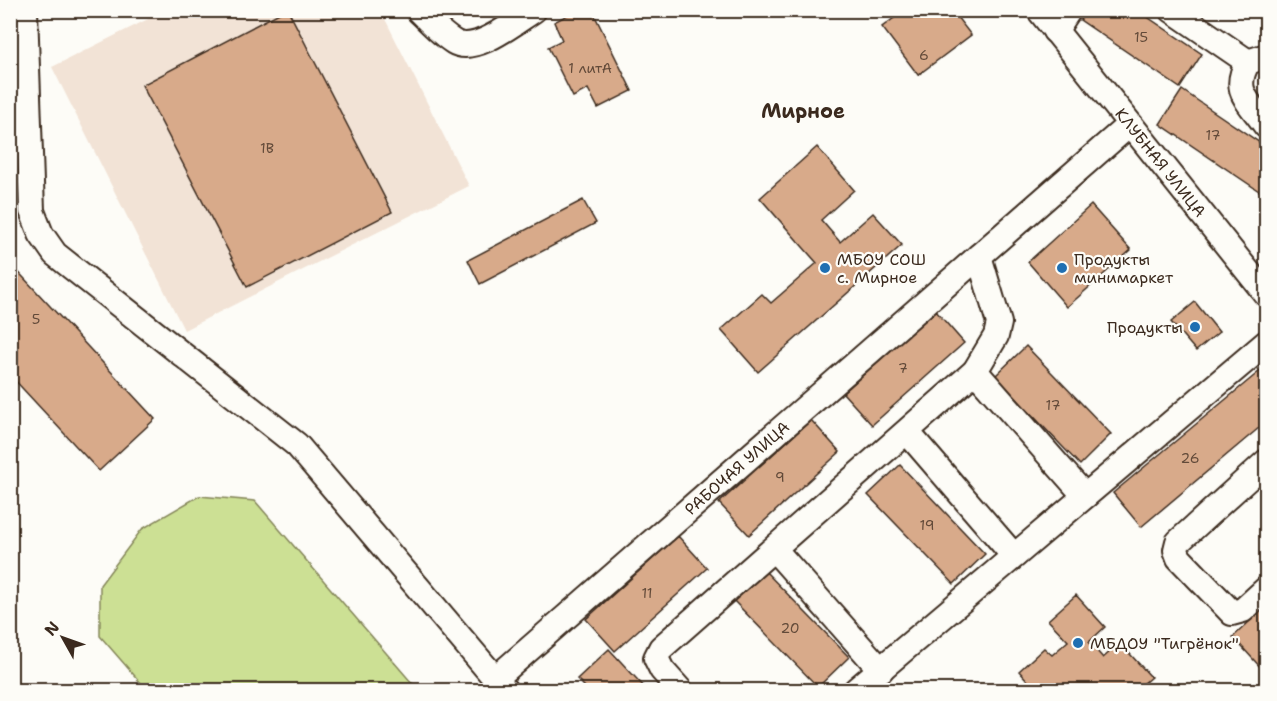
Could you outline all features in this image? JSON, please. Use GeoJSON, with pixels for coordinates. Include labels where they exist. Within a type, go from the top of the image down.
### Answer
{"type":"FeatureCollection","features":[{"type":"Feature","properties":{"kind":"street"},"geometry":{"type":"LineString","coordinates":[[25,10],[32,211],[41,234],[56,254],[297,445],[500,685]]}},
{"type":"Feature","properties":{"kind":"street"},"geometry":{"type":"LineString","coordinates":[[418,10],[454,43],[467,47],[481,43],[534,10]]}},
{"type":"Feature","properties":{"kind":"street","name":"КЛУБНАЯ УЛИЦА"},"geometry":{"type":"LineString","coordinates":[[1039,10],[1266,294]]}},
{"type":"Feature","properties":{"kind":"street"},"geometry":{"type":"LineString","coordinates":[[1055,31],[1069,10]]}},
{"type":"Feature","properties":{"kind":"street"},"geometry":{"type":"LineString","coordinates":[[1172,10],[1257,59],[1239,81],[1241,90],[1266,126]]}},
{"type":"Feature","properties":{"kind":"street","name":"РАБОЧАЯ УЛИЦА"},"geometry":{"type":"LineString","coordinates":[[500,685],[979,256],[1129,125]]}},
{"type":"Feature","properties":{"kind":"street"},"geometry":{"type":"LineString","coordinates":[[680,690],[662,670],[656,658],[661,648],[776,550],[975,371],[996,336],[999,323],[979,256]]}},
{"type":"Feature","properties":{"kind":"street"},"geometry":{"type":"LineString","coordinates":[[856,690],[1266,343]]}},
{"type":"Feature","properties":{"kind":"street"},"geometry":{"type":"LineString","coordinates":[[975,371],[1085,496]]}},
{"type":"Feature","properties":{"kind":"street"},"geometry":{"type":"LineString","coordinates":[[908,433],[1014,556]]}},
{"type":"Feature","properties":{"kind":"street"},"geometry":{"type":"LineString","coordinates":[[1266,462],[1178,542],[1176,550],[1179,558],[1232,613],[1244,610],[1266,589]]}},
{"type":"Feature","properties":{"kind":"street"},"geometry":{"type":"LineString","coordinates":[[776,550],[881,670]]}},
{"type":"Feature","properties":{"kind":"shaded area"},"geometry":{"type":"Polygon","coordinates":[[[164,11],[381,11],[469,186],[184,330],[52,67],[164,11]]]}},
{"type":"Feature","properties":{"kind":"green space"},"geometry":{"type":"Polygon","coordinates":[[[199,496],[255,501],[418,690],[147,690],[100,636],[100,585],[142,529],[199,496]]]}},
{"type":"Feature","properties":{"kind":"building"},"geometry":{"type":"Polygon","coordinates":[[[288,10],[392,212],[247,287],[142,85],[288,10]]]}},
{"type":"Feature","properties":{"kind":"building"},"geometry":{"type":"Polygon","coordinates":[[[577,10],[592,10],[632,91],[598,108],[588,89],[573,97],[548,47],[562,40],[554,22],[577,10]]]}},
{"type":"Feature","properties":{"kind":"building"},"geometry":{"type":"Polygon","coordinates":[[[905,10],[956,10],[953,12],[971,35],[918,75],[882,27],[905,10]]]}},
{"type":"Feature","properties":{"kind":"building"},"geometry":{"type":"Polygon","coordinates":[[[1087,10],[1137,10],[1202,54],[1180,88],[1080,20],[1087,10]]]}},
{"type":"Feature","properties":{"kind":"building"},"geometry":{"type":"Polygon","coordinates":[[[1182,90],[1266,147],[1266,180],[1259,191],[1160,124],[1182,90]]]}},
{"type":"Feature","properties":{"kind":"building"},"geometry":{"type":"Polygon","coordinates":[[[817,147],[854,190],[821,220],[840,242],[873,213],[902,245],[758,372],[721,330],[762,294],[771,303],[817,263],[760,198],[817,147]]]}},
{"type":"Feature","properties":{"kind":"building"},"geometry":{"type":"Polygon","coordinates":[[[583,200],[596,223],[480,284],[468,260],[583,200]]]}},
{"type":"Feature","properties":{"kind":"building"},"geometry":{"type":"Polygon","coordinates":[[[1091,205],[1131,250],[1067,307],[1028,262],[1091,205]]]}},
{"type":"Feature","properties":{"kind":"building"},"geometry":{"type":"Polygon","coordinates":[[[10,263],[155,419],[99,471],[10,375],[10,263]]]}},
{"type":"Feature","properties":{"kind":"building","name":"Продукты"},"geometry":{"type":"Polygon","coordinates":[[[1195,302],[1219,332],[1196,351],[1171,322],[1195,302]]]}},
{"type":"Feature","properties":{"kind":"building"},"geometry":{"type":"Polygon","coordinates":[[[935,310],[964,343],[872,425],[843,393],[935,310]]]}},
{"type":"Feature","properties":{"kind":"building"},"geometry":{"type":"Polygon","coordinates":[[[1026,346],[1111,434],[1080,465],[995,376],[1026,346]]]}},
{"type":"Feature","properties":{"kind":"building"},"geometry":{"type":"Polygon","coordinates":[[[1266,366],[1266,422],[1141,527],[1113,493],[1266,366]]]}},
{"type":"Feature","properties":{"kind":"building"},"geometry":{"type":"Polygon","coordinates":[[[811,420],[840,452],[749,535],[719,503],[811,420]]]}},
{"type":"Feature","properties":{"kind":"building"},"geometry":{"type":"Polygon","coordinates":[[[900,465],[985,554],[954,584],[868,495],[900,465]]]}},
{"type":"Feature","properties":{"kind":"building"},"geometry":{"type":"Polygon","coordinates":[[[678,536],[707,568],[615,651],[586,619],[678,536]]]}},
{"type":"Feature","properties":{"kind":"building"},"geometry":{"type":"Polygon","coordinates":[[[763,569],[849,657],[818,687],[732,599],[763,569]]]}},
{"type":"Feature","properties":{"kind":"building","name":"МБДОУ \"Тигрёнок\""},"geometry":{"type":"Polygon","coordinates":[[[1076,595],[1105,627],[1089,642],[1103,658],[1120,643],[1151,677],[1136,690],[1036,690],[1019,671],[1044,648],[1052,655],[1068,641],[1048,620],[1076,595]]]}},
{"type":"Feature","properties":{"kind":"building"},"geometry":{"type":"Polygon","coordinates":[[[1266,606],[1266,665],[1262,669],[1233,637],[1266,606]]]}},
{"type":"Feature","properties":{"kind":"building"},"geometry":{"type":"Polygon","coordinates":[[[609,649],[647,690],[588,690],[577,679],[609,649]]]}},
{"type":"Feature","properties":{"kind":"place","name":"МБОУ СОШ с. Мирное"},"geometry":{"type":"Point","coordinates":[825,268]}},
{"type":"Feature","properties":{"kind":"place","name":"Продукты минимаркет"},"geometry":{"type":"Point","coordinates":[1062,268]}},
{"type":"Feature","properties":{"kind":"place","name":"Продукты"},"geometry":{"type":"Point","coordinates":[1195,327]}},
{"type":"Feature","properties":{"kind":"place","name":"МБДОУ \"Тигрёнок\""},"geometry":{"type":"Point","coordinates":[1078,643]}},
{"type":"Feature","properties":{"kind":"district","name":"Мирное"},"geometry":{"type":"Point","coordinates":[803,111]}}]}
